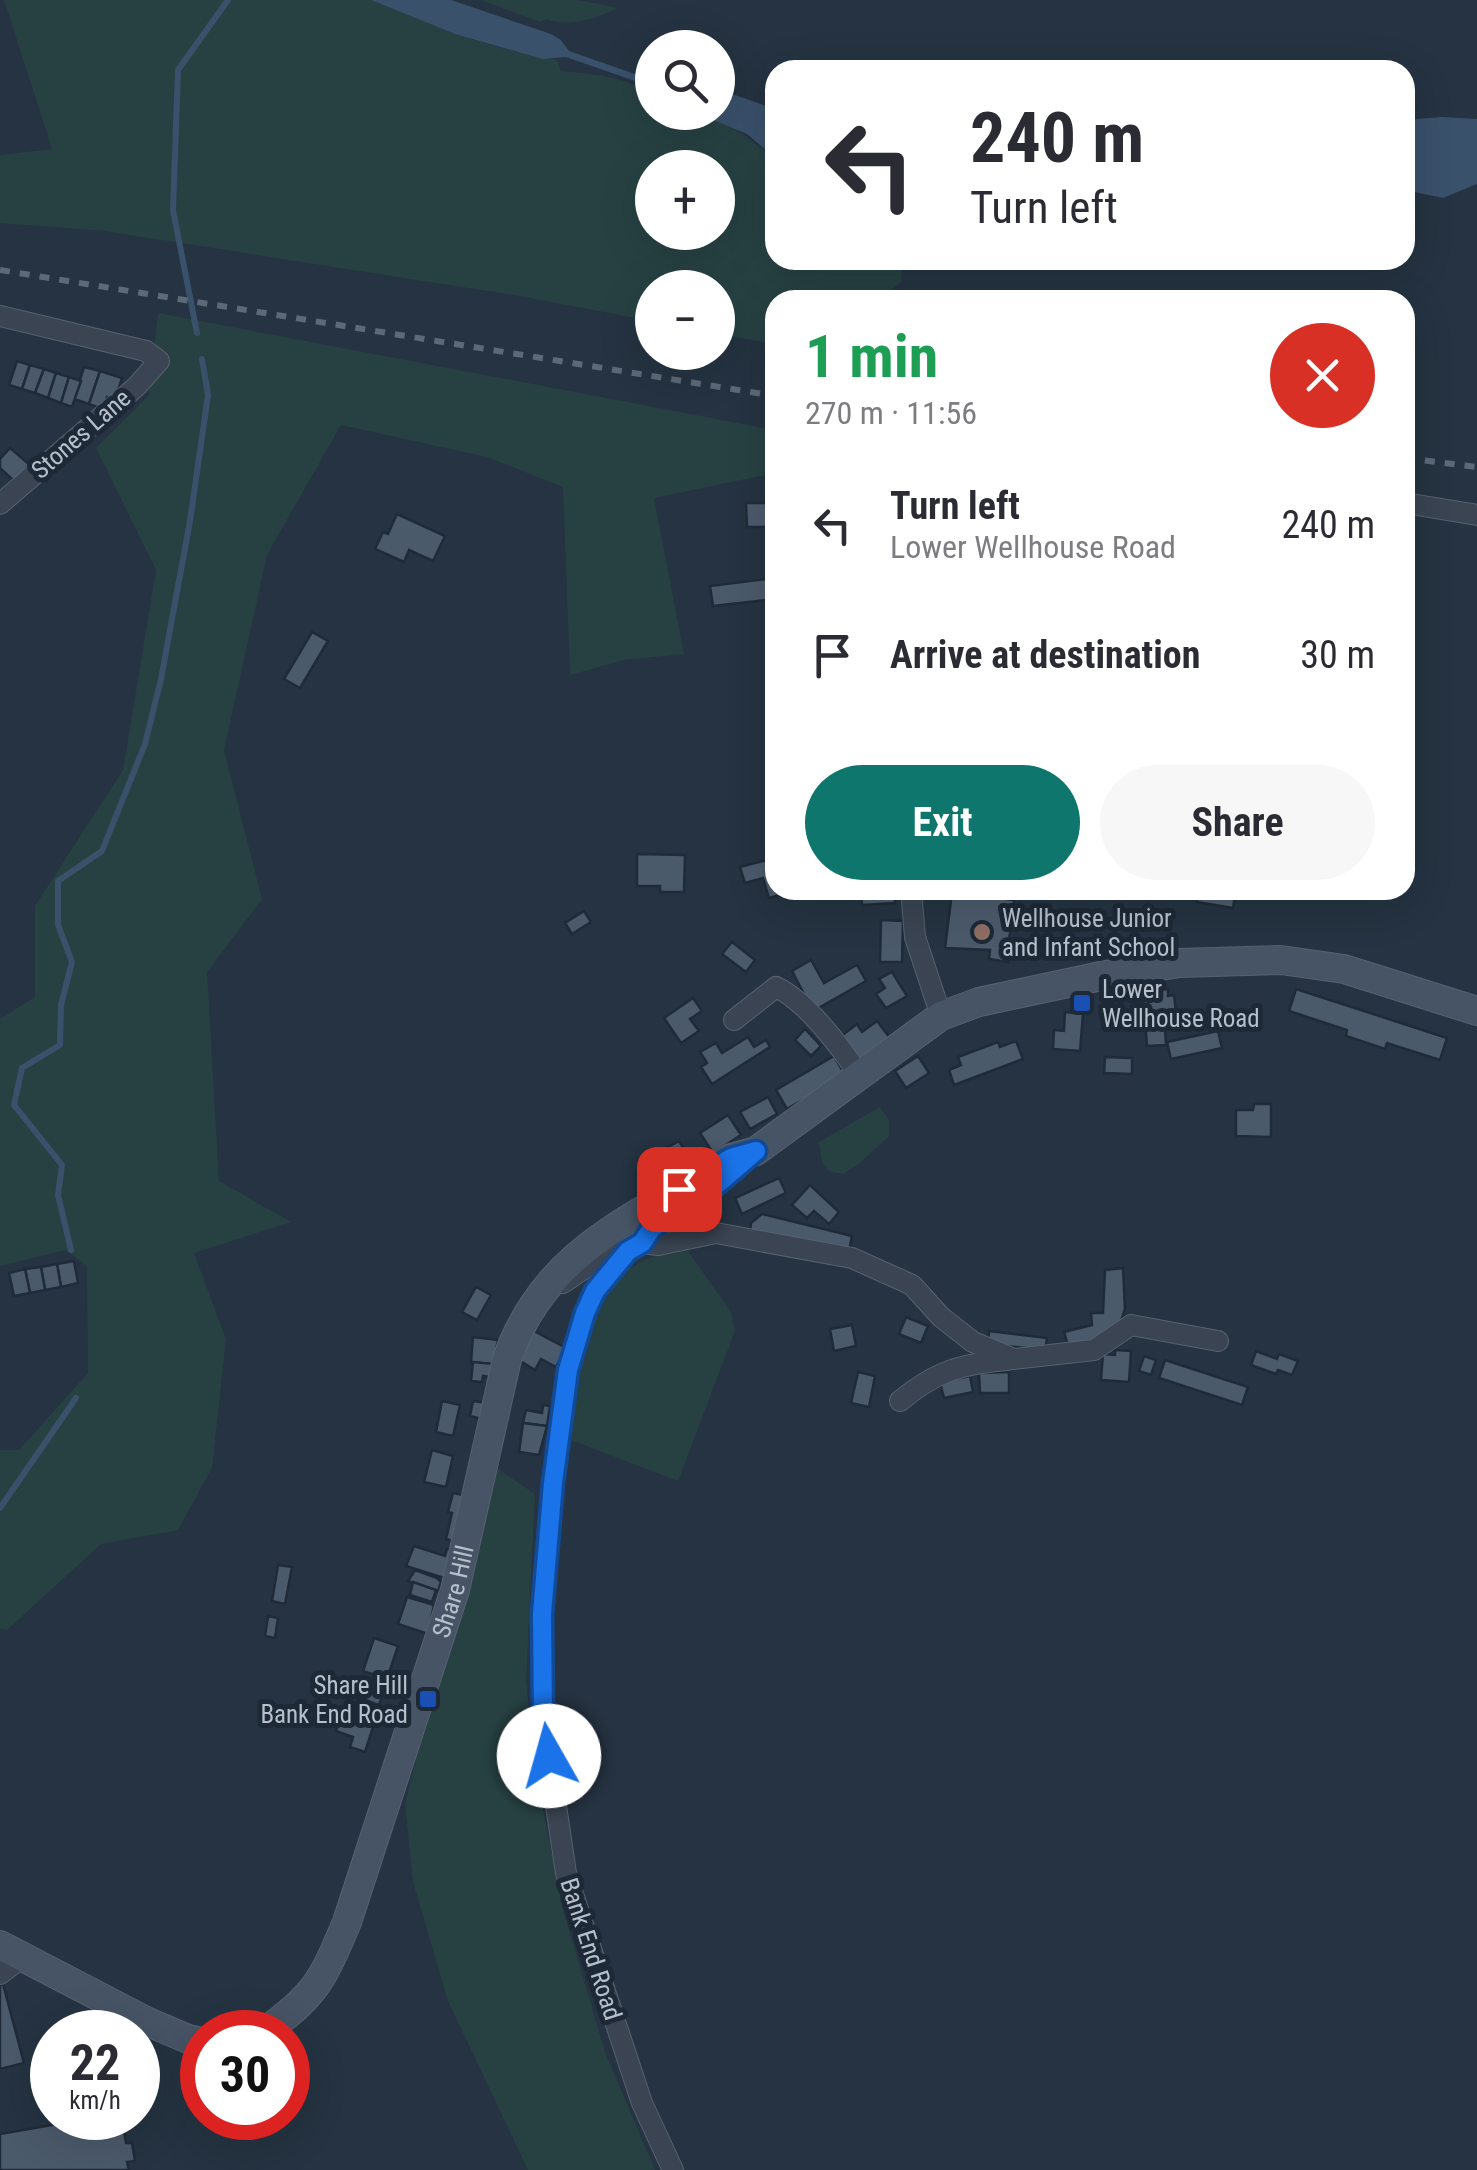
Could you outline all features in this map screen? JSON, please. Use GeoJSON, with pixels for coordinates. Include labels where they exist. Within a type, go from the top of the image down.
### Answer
{"type":"FeatureCollection","features":[{"type":"Feature","properties":{"kind":"street","name":"Stones Lane"},"geometry":{"type":"LineString","coordinates":[[0,316],[146,351],[159,361],[137,386],[0,504]]}},
{"type":"Feature","properties":{"kind":"street"},"geometry":{"type":"LineString","coordinates":[[1415,505],[1477,515]]}},
{"type":"Feature","properties":{"kind":"street"},"geometry":{"type":"LineString","coordinates":[[912,900],[915,937],[941,1016]]}},
{"type":"Feature","properties":{"kind":"street"},"geometry":{"type":"LineString","coordinates":[[635,1247],[652,1228],[713,1188],[858,1074],[941,1016],[979,1002],[1106,974],[1179,963],[1281,960],[1344,969],[1477,1011]]}},
{"type":"Feature","properties":{"kind":"street"},"geometry":{"type":"LineString","coordinates":[[734,1020],[776,987],[828,1034],[858,1074]]}},
{"type":"Feature","properties":{"kind":"street"},"geometry":{"type":"LineString","coordinates":[[540,1299],[576,1253],[731,1158],[756,1151]]}},
{"type":"Feature","properties":{"kind":"street"},"geometry":{"type":"LineString","coordinates":[[540,1299],[608,1253],[716,1233],[852,1258],[912,1285],[973,1342],[1014,1360]]}},
{"type":"Feature","properties":{"kind":"street","name":"Bank End Road"},"geometry":{"type":"LineString","coordinates":[[635,1247],[595,1291],[568,1370],[542,1614],[543,1718],[566,1873],[636,2087],[673,2170]]}},
{"type":"Feature","properties":{"kind":"street","name":"Share Hill"},"geometry":{"type":"LineString","coordinates":[[292,2010],[312,1994],[347,1922],[455,1590],[507,1359],[519,1324],[540,1299]]}},
{"type":"Feature","properties":{"kind":"street"},"geometry":{"type":"LineString","coordinates":[[900,1401],[928,1378],[969,1363],[1094,1350],[1131,1325],[1218,1340]]}},
{"type":"Feature","properties":{"kind":"street"},"geometry":{"type":"LineString","coordinates":[[0,1974],[12,1950],[180,2036]]}},
{"type":"Feature","properties":{"kind":"green space"},"geometry":{"type":"Polygon","coordinates":[[[4,0],[371,0],[455,34],[557,60],[561,71],[608,77],[635,86],[635,130],[735,130],[745,136],[765,151],[765,270],[902,270],[901,282],[891,290],[765,290],[765,342],[735,337],[735,270],[635,270],[635,318],[105,231],[0,223],[0,155],[52,149],[4,0]]]}},
{"type":"Feature","properties":{"kind":"green space"},"geometry":{"type":"Polygon","coordinates":[[[481,0],[579,0],[618,8],[583,21],[540,22],[481,0]]]}},
{"type":"Feature","properties":{"kind":"green space"},"geometry":{"type":"Polygon","coordinates":[[[158,313],[765,428],[765,475],[654,498],[684,654],[624,660],[570,675],[563,487],[487,457],[341,425],[267,555],[224,750],[262,899],[207,972],[219,1181],[291,1222],[194,1253],[226,1339],[212,1468],[178,1530],[101,1544],[7,1630],[0,1629],[0,1450],[19,1450],[88,1373],[87,1266],[66,1250],[0,1266],[0,1019],[35,997],[35,906],[123,770],[156,570],[96,448],[149,395],[158,313]]]}},
{"type":"Feature","properties":{"kind":"green space"},"geometry":{"type":"Polygon","coordinates":[[[880,1107],[889,1120],[889,1136],[842,1174],[829,1171],[822,1162],[819,1142],[880,1107]]]}},
{"type":"Feature","properties":{"kind":"green space"},"geometry":{"type":"Polygon","coordinates":[[[685,1247],[731,1312],[735,1331],[678,1481],[571,1440],[589,1329],[607,1290],[635,1265],[685,1247]]]}},
{"type":"Feature","properties":{"kind":"green space"},"geometry":{"type":"Polygon","coordinates":[[[497,1468],[535,1494],[526,1682],[540,1795],[563,1910],[605,2052],[655,2170],[528,2170],[448,2001],[413,1882],[405,1804],[497,1468]]]}},
{"type":"Feature","properties":{"kind":"water"},"geometry":{"type":"Polygon","coordinates":[[[371,0],[451,0],[551,34],[569,51],[635,74],[635,81],[566,57],[543,59],[455,34],[371,0]]]}},
{"type":"Feature","properties":{"kind":"water"},"geometry":{"type":"Polygon","coordinates":[[[735,95],[765,105],[765,149],[735,129],[735,95]]]}},
{"type":"Feature","properties":{"kind":"water"},"geometry":{"type":"Polygon","coordinates":[[[1415,119],[1477,119],[1477,184],[1443,198],[1415,192],[1415,119]]]}},
{"type":"Feature","properties":{"kind":"building"},"geometry":{"type":"Polygon","coordinates":[[[17,361],[30,365],[22,389],[9,385],[17,361]]]}},
{"type":"Feature","properties":{"kind":"building"},"geometry":{"type":"Polygon","coordinates":[[[30,365],[44,369],[35,393],[22,389],[30,365]]]}},
{"type":"Feature","properties":{"kind":"building"},"geometry":{"type":"Polygon","coordinates":[[[84,367],[100,371],[89,404],[74,399],[84,367]]]}},
{"type":"Feature","properties":{"kind":"building"},"geometry":{"type":"Polygon","coordinates":[[[44,369],[56,373],[48,398],[35,393],[44,369]]]}},
{"type":"Feature","properties":{"kind":"building"},"geometry":{"type":"Polygon","coordinates":[[[100,371],[122,378],[115,400],[107,397],[103,409],[89,404],[100,371]]]}},
{"type":"Feature","properties":{"kind":"building"},"geometry":{"type":"Polygon","coordinates":[[[56,373],[69,377],[61,403],[48,398],[56,373]]]}},
{"type":"Feature","properties":{"kind":"building"},"geometry":{"type":"Polygon","coordinates":[[[69,377],[81,381],[72,407],[61,403],[69,377]]]}},
{"type":"Feature","properties":{"kind":"building"},"geometry":{"type":"Polygon","coordinates":[[[10,448],[30,465],[14,481],[0,468],[0,459],[10,448]]]}},
{"type":"Feature","properties":{"kind":"building"},"geometry":{"type":"Polygon","coordinates":[[[746,503],[765,503],[765,527],[747,527],[746,503]]]}},
{"type":"Feature","properties":{"kind":"building"},"geometry":{"type":"Polygon","coordinates":[[[397,514],[445,536],[433,561],[409,550],[404,562],[375,549],[383,532],[388,534],[397,514]]]}},
{"type":"Feature","properties":{"kind":"building"},"geometry":{"type":"Polygon","coordinates":[[[765,579],[765,600],[713,606],[710,586],[765,579]]]}},
{"type":"Feature","properties":{"kind":"building"},"geometry":{"type":"Polygon","coordinates":[[[312,632],[328,641],[300,688],[284,679],[312,632]]]}},
{"type":"Feature","properties":{"kind":"building"},"geometry":{"type":"Polygon","coordinates":[[[637,854],[685,855],[684,892],[660,892],[660,886],[637,886],[637,854]]]}},
{"type":"Feature","properties":{"kind":"building"},"geometry":{"type":"Polygon","coordinates":[[[765,861],[765,885],[763,878],[745,883],[740,867],[765,861]]]}},
{"type":"Feature","properties":{"kind":"building"},"geometry":{"type":"Polygon","coordinates":[[[862,900],[895,900],[895,903],[862,905],[862,900]]]}},
{"type":"Feature","properties":{"kind":"building"},"geometry":{"type":"Polygon","coordinates":[[[951,900],[1014,900],[1008,949],[1016,949],[1015,958],[1008,958],[1008,962],[989,959],[990,950],[945,948],[951,900]]]}},
{"type":"Feature","properties":{"kind":"building"},"geometry":{"type":"Polygon","coordinates":[[[1197,900],[1234,900],[1233,908],[1197,900]]]}},
{"type":"Feature","properties":{"kind":"building"},"geometry":{"type":"Polygon","coordinates":[[[584,911],[591,922],[572,934],[565,923],[584,911]]]}},
{"type":"Feature","properties":{"kind":"building"},"geometry":{"type":"Polygon","coordinates":[[[881,920],[903,921],[902,962],[880,962],[881,920]]]}},
{"type":"Feature","properties":{"kind":"building"},"geometry":{"type":"Polygon","coordinates":[[[732,942],[755,960],[746,972],[722,954],[732,942]]]}},
{"type":"Feature","properties":{"kind":"building"},"geometry":{"type":"Polygon","coordinates":[[[811,960],[824,983],[857,965],[866,981],[813,1011],[792,971],[811,960]]]}},
{"type":"Feature","properties":{"kind":"building"},"geometry":{"type":"Polygon","coordinates":[[[892,972],[907,996],[886,1008],[876,994],[885,988],[879,979],[892,972]]]}},
{"type":"Feature","properties":{"kind":"building"},"geometry":{"type":"Polygon","coordinates":[[[1168,989],[1168,996],[1174,995],[1176,1012],[1164,1013],[1166,1045],[1147,1046],[1143,991],[1168,989]]]}},
{"type":"Feature","properties":{"kind":"building"},"geometry":{"type":"Polygon","coordinates":[[[1296,989],[1447,1038],[1440,1060],[1387,1043],[1385,1049],[1346,1036],[1347,1030],[1289,1011],[1296,989]]]}},
{"type":"Feature","properties":{"kind":"building"},"geometry":{"type":"Polygon","coordinates":[[[693,998],[702,1011],[690,1019],[699,1031],[681,1043],[664,1018],[693,998]]]}},
{"type":"Feature","properties":{"kind":"building"},"geometry":{"type":"Polygon","coordinates":[[[1065,1012],[1083,1014],[1080,1051],[1053,1049],[1054,1030],[1064,1031],[1065,1012]]]}},
{"type":"Feature","properties":{"kind":"building"},"geometry":{"type":"Polygon","coordinates":[[[877,1021],[890,1038],[858,1062],[840,1037],[857,1024],[862,1032],[877,1021]]]}},
{"type":"Feature","properties":{"kind":"building"},"geometry":{"type":"Polygon","coordinates":[[[805,1029],[821,1046],[811,1056],[795,1040],[805,1029]]]}},
{"type":"Feature","properties":{"kind":"building"},"geometry":{"type":"Polygon","coordinates":[[[1218,1031],[1222,1048],[1171,1059],[1167,1042],[1218,1031]]]}},
{"type":"Feature","properties":{"kind":"building"},"geometry":{"type":"Polygon","coordinates":[[[748,1037],[754,1047],[766,1040],[770,1047],[712,1084],[701,1067],[707,1063],[700,1052],[716,1043],[722,1053],[748,1037]]]}},
{"type":"Feature","properties":{"kind":"building"},"geometry":{"type":"Polygon","coordinates":[[[1016,1041],[1023,1059],[954,1085],[949,1070],[961,1065],[958,1057],[998,1042],[1000,1047],[1016,1041]]]}},
{"type":"Feature","properties":{"kind":"building"},"geometry":{"type":"Polygon","coordinates":[[[834,1056],[845,1075],[787,1109],[776,1090],[834,1056]]]}},
{"type":"Feature","properties":{"kind":"building"},"geometry":{"type":"Polygon","coordinates":[[[918,1056],[929,1073],[906,1088],[895,1071],[918,1056]]]}},
{"type":"Feature","properties":{"kind":"building"},"geometry":{"type":"Polygon","coordinates":[[[1105,1057],[1132,1058],[1132,1074],[1104,1073],[1105,1057]]]}},
{"type":"Feature","properties":{"kind":"building"},"geometry":{"type":"Polygon","coordinates":[[[768,1097],[777,1114],[750,1129],[740,1112],[768,1097]]]}},
{"type":"Feature","properties":{"kind":"building"},"geometry":{"type":"Polygon","coordinates":[[[1254,1104],[1271,1104],[1271,1137],[1236,1136],[1236,1110],[1253,1110],[1254,1104]]]}},
{"type":"Feature","properties":{"kind":"building"},"geometry":{"type":"Polygon","coordinates":[[[728,1115],[741,1135],[713,1153],[700,1133],[728,1115]]]}},
{"type":"Feature","properties":{"kind":"building"},"geometry":{"type":"Polygon","coordinates":[[[679,1141],[694,1166],[678,1175],[663,1150],[679,1141]]]}},
{"type":"Feature","properties":{"kind":"building"},"geometry":{"type":"Polygon","coordinates":[[[779,1178],[786,1193],[742,1214],[735,1198],[779,1178]]]}},
{"type":"Feature","properties":{"kind":"building"},"geometry":{"type":"Polygon","coordinates":[[[810,1185],[839,1212],[829,1224],[814,1211],[807,1218],[792,1205],[810,1185]]]}},
{"type":"Feature","properties":{"kind":"building"},"geometry":{"type":"Polygon","coordinates":[[[762,1214],[852,1236],[849,1251],[750,1233],[751,1223],[762,1214]]]}},
{"type":"Feature","properties":{"kind":"building"},"geometry":{"type":"Polygon","coordinates":[[[74,1261],[78,1283],[61,1287],[57,1264],[74,1261]]]}},
{"type":"Feature","properties":{"kind":"building"},"geometry":{"type":"Polygon","coordinates":[[[57,1264],[61,1287],[45,1290],[41,1267],[57,1264]]]}},
{"type":"Feature","properties":{"kind":"building"},"geometry":{"type":"Polygon","coordinates":[[[41,1267],[45,1290],[30,1293],[25,1269],[41,1267]]]}},
{"type":"Feature","properties":{"kind":"building"},"geometry":{"type":"Polygon","coordinates":[[[1123,1268],[1125,1309],[1120,1324],[1102,1339],[1069,1349],[1064,1332],[1092,1325],[1091,1313],[1103,1313],[1105,1270],[1123,1268]]]}},
{"type":"Feature","properties":{"kind":"building"},"geometry":{"type":"Polygon","coordinates":[[[25,1269],[30,1293],[14,1296],[9,1273],[25,1269]]]}},
{"type":"Feature","properties":{"kind":"building"},"geometry":{"type":"Polygon","coordinates":[[[476,1287],[491,1295],[477,1320],[462,1312],[476,1287]]]}},
{"type":"Feature","properties":{"kind":"building"},"geometry":{"type":"Polygon","coordinates":[[[906,1317],[928,1326],[921,1343],[899,1334],[906,1317]]]}},
{"type":"Feature","properties":{"kind":"building"},"geometry":{"type":"Polygon","coordinates":[[[852,1325],[856,1346],[834,1351],[830,1329],[852,1325]]]}},
{"type":"Feature","properties":{"kind":"building"},"geometry":{"type":"Polygon","coordinates":[[[532,1330],[566,1348],[556,1367],[541,1359],[535,1370],[517,1359],[532,1330]]]}},
{"type":"Feature","properties":{"kind":"building"},"geometry":{"type":"Polygon","coordinates":[[[989,1331],[1047,1338],[1045,1350],[988,1344],[989,1331]]]}},
{"type":"Feature","properties":{"kind":"building"},"geometry":{"type":"Polygon","coordinates":[[[473,1337],[498,1340],[493,1364],[471,1362],[473,1337]]]}},
{"type":"Feature","properties":{"kind":"building"},"geometry":{"type":"Polygon","coordinates":[[[1115,1350],[1131,1351],[1129,1382],[1101,1380],[1103,1354],[1115,1355],[1115,1350]]]}},
{"type":"Feature","properties":{"kind":"building"},"geometry":{"type":"Polygon","coordinates":[[[1256,1351],[1298,1361],[1292,1375],[1251,1365],[1256,1351]]]}},
{"type":"Feature","properties":{"kind":"building"},"geometry":{"type":"Polygon","coordinates":[[[1144,1356],[1156,1360],[1151,1375],[1139,1371],[1144,1356]]]}},
{"type":"Feature","properties":{"kind":"building"},"geometry":{"type":"Polygon","coordinates":[[[1165,1360],[1248,1387],[1242,1405],[1159,1378],[1165,1360]]]}},
{"type":"Feature","properties":{"kind":"building"},"geometry":{"type":"Polygon","coordinates":[[[473,1362],[493,1364],[491,1377],[483,1376],[482,1382],[471,1381],[473,1362]]]}},
{"type":"Feature","properties":{"kind":"building"},"geometry":{"type":"Polygon","coordinates":[[[858,1372],[875,1376],[869,1407],[851,1403],[858,1372]]]}},
{"type":"Feature","properties":{"kind":"building"},"geometry":{"type":"Polygon","coordinates":[[[1009,1372],[1009,1393],[980,1393],[979,1373],[1009,1372]]]}},
{"type":"Feature","properties":{"kind":"building"},"geometry":{"type":"Polygon","coordinates":[[[970,1376],[973,1392],[944,1398],[940,1382],[970,1376]]]}},
{"type":"Feature","properties":{"kind":"building"},"geometry":{"type":"Polygon","coordinates":[[[442,1401],[460,1405],[453,1436],[436,1432],[442,1401]]]}},
{"type":"Feature","properties":{"kind":"building"},"geometry":{"type":"Polygon","coordinates":[[[473,1401],[486,1403],[482,1419],[470,1416],[473,1401]]]}},
{"type":"Feature","properties":{"kind":"building"},"geometry":{"type":"Polygon","coordinates":[[[543,1405],[550,1406],[547,1426],[523,1423],[526,1410],[542,1413],[543,1405]]]}},
{"type":"Feature","properties":{"kind":"building"},"geometry":{"type":"Polygon","coordinates":[[[523,1423],[547,1426],[539,1455],[519,1452],[523,1423]]]}},
{"type":"Feature","properties":{"kind":"building"},"geometry":{"type":"Polygon","coordinates":[[[432,1450],[453,1456],[446,1487],[424,1482],[432,1450]]]}},
{"type":"Feature","properties":{"kind":"building"},"geometry":{"type":"Polygon","coordinates":[[[453,1493],[468,1496],[459,1543],[446,1539],[453,1493]]]}},
{"type":"Feature","properties":{"kind":"building"},"geometry":{"type":"Polygon","coordinates":[[[414,1546],[445,1556],[447,1549],[456,1552],[447,1579],[406,1566],[414,1546]]]}},
{"type":"Feature","properties":{"kind":"building"},"geometry":{"type":"Polygon","coordinates":[[[278,1565],[292,1567],[285,1604],[272,1601],[278,1565]]]}},
{"type":"Feature","properties":{"kind":"building"},"geometry":{"type":"Polygon","coordinates":[[[415,1570],[437,1578],[441,1582],[438,1591],[408,1581],[415,1570]]]}},
{"type":"Feature","properties":{"kind":"building"},"geometry":{"type":"Polygon","coordinates":[[[413,1582],[436,1590],[432,1602],[410,1595],[413,1582]]]}},
{"type":"Feature","properties":{"kind":"building"},"geometry":{"type":"Polygon","coordinates":[[[407,1597],[434,1605],[428,1634],[398,1624],[407,1597]]]}},
{"type":"Feature","properties":{"kind":"building"},"geometry":{"type":"Polygon","coordinates":[[[268,1616],[278,1618],[275,1638],[265,1636],[268,1616]]]}},
{"type":"Feature","properties":{"kind":"building"},"geometry":{"type":"Polygon","coordinates":[[[374,1638],[398,1646],[387,1679],[363,1671],[374,1638]]]}},
{"type":"Feature","properties":{"kind":"building"},"geometry":{"type":"Polygon","coordinates":[[[362,1676],[386,1684],[379,1705],[355,1697],[362,1676]]]}},
{"type":"Feature","properties":{"kind":"building"},"geometry":{"type":"Polygon","coordinates":[[[343,1710],[375,1721],[365,1752],[350,1747],[353,1737],[336,1731],[343,1710]]]}},
{"type":"Feature","properties":{"kind":"building"},"geometry":{"type":"Polygon","coordinates":[[[3,1984],[24,2063],[0,2069],[0,1985],[3,1984]]]}},
{"type":"Feature","properties":{"kind":"building"},"geometry":{"type":"Polygon","coordinates":[[[30,2129],[30,2140],[126,2140],[132,2143],[135,2161],[127,2162],[129,2170],[0,2170],[0,2134],[30,2129]]]}},
{"type":"Feature","properties":{"kind":"waterway"},"geometry":{"type":"LineString","coordinates":[[197,333],[173,210],[178,70],[228,0]]}},
{"type":"Feature","properties":{"kind":"waterway"},"geometry":{"type":"LineString","coordinates":[[71,1250],[58,1195],[62,1165],[14,1105],[22,1068],[60,1045],[61,1005],[72,962],[58,925],[58,881],[102,851],[145,744],[190,521],[208,395],[202,359]]}},
{"type":"Feature","properties":{"kind":"waterway"},"geometry":{"type":"LineString","coordinates":[[0,1508],[76,1398]]}},
{"type":"Feature","properties":{"kind":"railway"},"geometry":{"type":"LineString","coordinates":[[0,270],[765,394]]}},
{"type":"Feature","properties":{"kind":"railway"},"geometry":{"type":"LineString","coordinates":[[1415,459],[1477,467]]}},
{"type":"Feature","properties":{"kind":"place","name":"Wellhouse Junior and Infant School"},"geometry":{"type":"Point","coordinates":[982,932]}},
{"type":"Feature","properties":{"kind":"place","name":"Lower Wellhouse Road"},"geometry":{"type":"Point","coordinates":[1082,1003]}},
{"type":"Feature","properties":{"kind":"place","name":"Share Hill Bank End Road"},"geometry":{"type":"Point","coordinates":[428,1699]}},
{"type":"Feature","properties":{"kind":"route"},"geometry":{"type":"LineString","coordinates":[[549,1756],[543,1718],[542,1614],[568,1370],[585,1313],[595,1291],[652,1228],[713,1188],[756,1151],[731,1158],[679,1189]]}}]}
